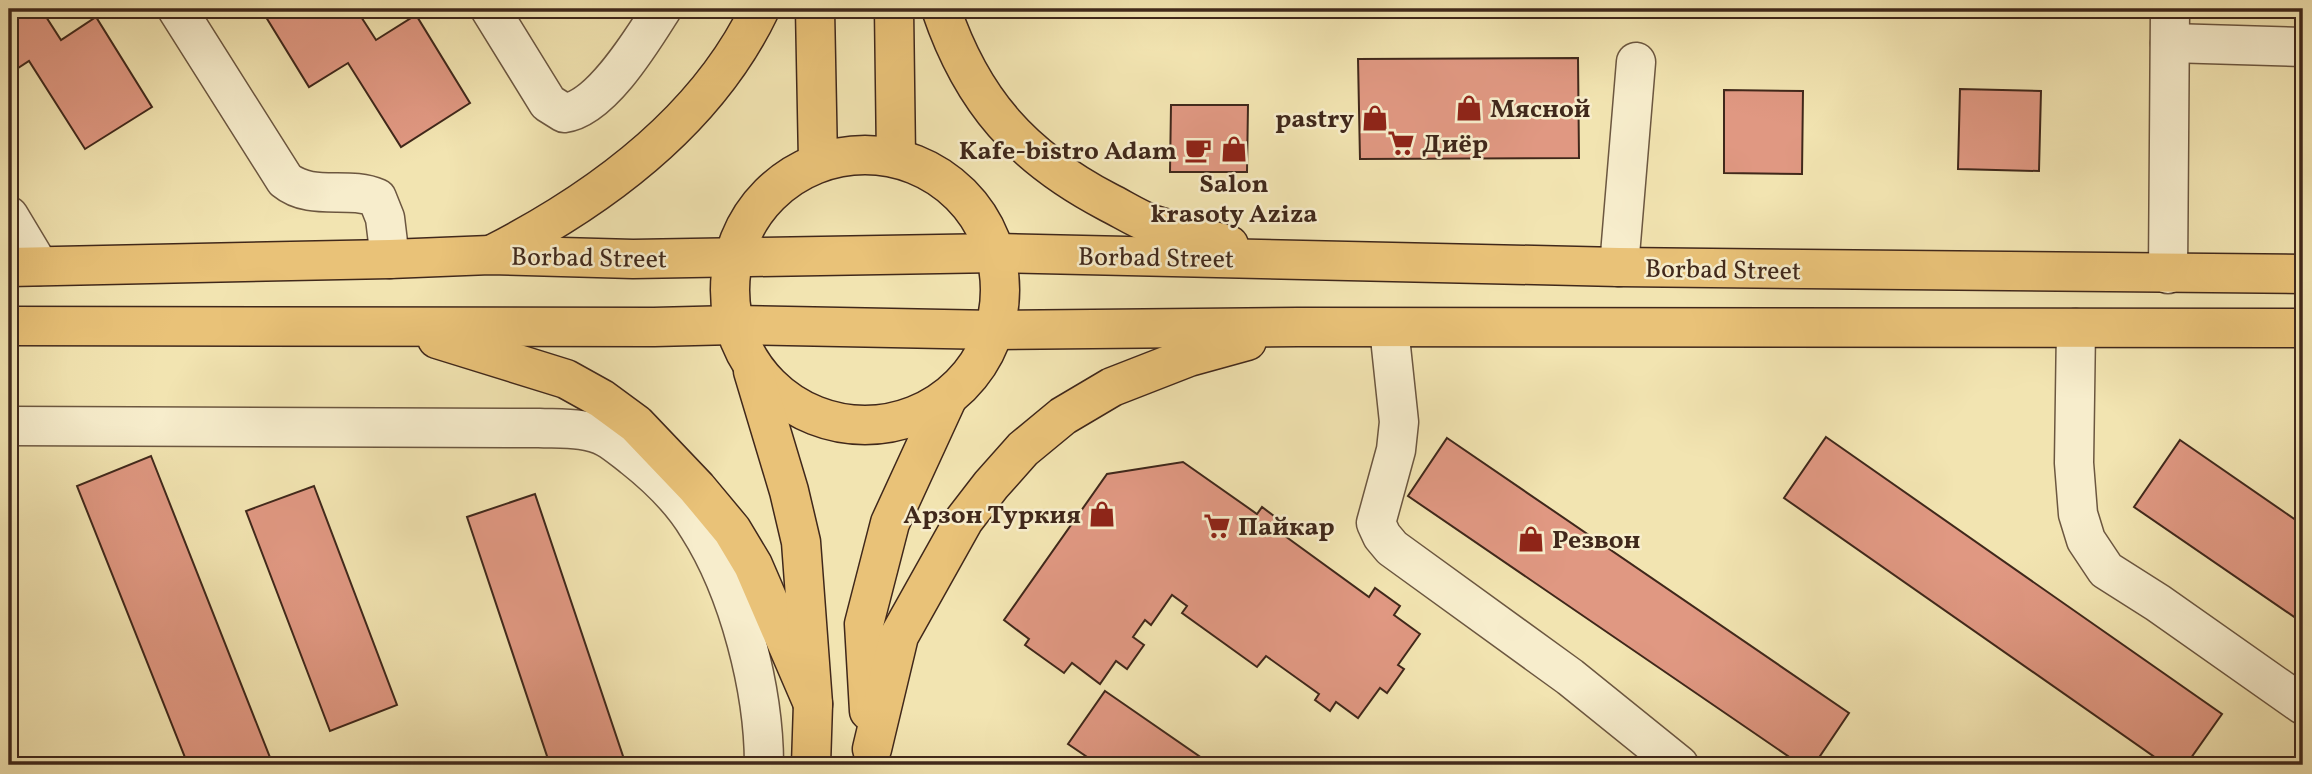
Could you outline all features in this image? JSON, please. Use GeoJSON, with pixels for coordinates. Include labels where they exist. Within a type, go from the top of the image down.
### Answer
{"type":"FeatureCollection","features":[{"type":"Feature","properties":{"kind":"main road"},"geometry":{"type":"LineString","coordinates":[[490,255],[542,228],[617,177],[681,121],[727,64],[760,9]]}},
{"type":"Feature","properties":{"kind":"main road"},"geometry":{"type":"LineString","coordinates":[[816,9],[818,161]]}},
{"type":"Feature","properties":{"kind":"main road"},"geometry":{"type":"LineString","coordinates":[[894,9],[896,157]]}},
{"type":"Feature","properties":{"kind":"main road"},"geometry":{"type":"LineString","coordinates":[[941,9],[950,38],[974,82],[1002,124],[1035,156],[1081,188],[1150,223],[1281,259]]}},
{"type":"Feature","properties":{"kind":"main road"},"geometry":{"type":"LineString","coordinates":[[752,366],[783,398],[822,419],[867,426],[909,419],[947,399],[977,368],[995,330],[1001,298],[998,253],[986,227],[963,195],[932,171],[896,157],[857,153],[818,161],[779,183],[749,217],[732,259],[729,292],[734,325],[752,366],[789,491],[801,542],[813,704],[811,765]]}},
{"type":"Feature","properties":{"kind":"main road","name":"Borbad Street"},"geometry":{"type":"LineString","coordinates":[[24,267],[490,255],[732,259],[998,253],[1619,267],[2303,274]]}},
{"type":"Feature","properties":{"kind":"main road"},"geometry":{"type":"LineString","coordinates":[[9,326],[734,325],[995,330],[1298,327],[2303,328]]}},
{"type":"Feature","properties":{"kind":"main road"},"geometry":{"type":"LineString","coordinates":[[399,327],[566,379],[596,416],[636,424],[697,488],[720,536],[753,565],[813,704]]}},
{"type":"Feature","properties":{"kind":"main road"},"geometry":{"type":"LineString","coordinates":[[871,757],[899,636],[964,520],[1023,449],[1063,416],[1112,387],[1189,358],[1298,327]]}},
{"type":"Feature","properties":{"kind":"main road"},"geometry":{"type":"LineString","coordinates":[[871,757],[863,624],[890,523],[947,399]]}},
{"type":"Feature","properties":{"kind":"street"},"geometry":{"type":"LineString","coordinates":[[177,9],[285,180],[295,188],[309,192],[365,192],[377,198],[385,218],[390,259]]}},
{"type":"Feature","properties":{"kind":"street"},"geometry":{"type":"LineString","coordinates":[[490,9],[548,103],[564,113],[577,110],[610,83],[640,44],[662,9]]}},
{"type":"Feature","properties":{"kind":"street"},"geometry":{"type":"LineString","coordinates":[[2168,274],[2170,26],[2303,47]]}},
{"type":"Feature","properties":{"kind":"street"},"geometry":{"type":"LineString","coordinates":[[1619,267],[1636,62]]}},
{"type":"Feature","properties":{"kind":"street"},"geometry":{"type":"LineString","coordinates":[[9,216],[24,267]]}},
{"type":"Feature","properties":{"kind":"street"},"geometry":{"type":"LineString","coordinates":[[1390,328],[1399,422],[1395,450],[1376,523],[1381,536],[1392,548],[1570,677],[1679,765]]}},
{"type":"Feature","properties":{"kind":"street"},"geometry":{"type":"LineString","coordinates":[[2076,328],[2074,463],[2078,514],[2086,540],[2106,570],[2158,603],[2303,705]]}},
{"type":"Feature","properties":{"kind":"street"},"geometry":{"type":"LineString","coordinates":[[9,426],[539,428],[596,416]]}},
{"type":"Feature","properties":{"kind":"street"},"geometry":{"type":"LineString","coordinates":[[720,536],[715,555],[736,610],[755,678],[764,733],[764,765]]}},
{"type":"Feature","properties":{"kind":"building"},"geometry":{"type":"Polygon","coordinates":[[[9,9],[41,9],[61,40],[96,17],[152,107],[85,149],[29,61],[9,74],[9,9]]]}},
{"type":"Feature","properties":{"kind":"building"},"geometry":{"type":"Polygon","coordinates":[[[261,9],[356,9],[376,40],[416,15],[470,103],[401,147],[348,63],[309,87],[261,9]]]}},
{"type":"Feature","properties":{"kind":"building"},"geometry":{"type":"Polygon","coordinates":[[[1729,9],[1729,12],[1004,10],[1729,9]]]}},
{"type":"Feature","properties":{"kind":"building"},"geometry":{"type":"Polygon","coordinates":[[[2047,9],[2108,9],[2108,14],[2047,14],[2047,9]]]}},
{"type":"Feature","properties":{"kind":"building"},"geometry":{"type":"Polygon","coordinates":[[[2233,9],[2303,9],[2303,14],[2233,14],[2233,9]]]}},
{"type":"Feature","properties":{"kind":"building","name":"Мясной"},"geometry":{"type":"Polygon","coordinates":[[[1578,58],[1579,158],[1360,159],[1358,59],[1578,58]]]}},
{"type":"Feature","properties":{"kind":"building"},"geometry":{"type":"Polygon","coordinates":[[[1960,89],[2041,91],[2039,171],[1958,169],[1960,89]]]}},
{"type":"Feature","properties":{"kind":"building"},"geometry":{"type":"Polygon","coordinates":[[[1724,90],[1803,91],[1802,174],[1724,173],[1724,90]]]}},
{"type":"Feature","properties":{"kind":"building"},"geometry":{"type":"Polygon","coordinates":[[[1171,105],[1248,105],[1247,172],[1170,172],[1171,105]]]}},
{"type":"Feature","properties":{"kind":"building"},"geometry":{"type":"Polygon","coordinates":[[[1826,437],[2222,714],[2186,765],[2166,765],[1784,498],[1826,437]]]}},
{"type":"Feature","properties":{"kind":"building"},"geometry":{"type":"Polygon","coordinates":[[[1447,438],[1849,713],[1814,765],[1801,765],[1408,496],[1447,438]]]}},
{"type":"Feature","properties":{"kind":"building"},"geometry":{"type":"Polygon","coordinates":[[[2180,440],[2303,525],[2303,623],[2134,507],[2180,440]]]}},
{"type":"Feature","properties":{"kind":"building"},"geometry":{"type":"Polygon","coordinates":[[[151,456],[273,765],[188,765],[77,486],[151,456]]]}},
{"type":"Feature","properties":{"kind":"building"},"geometry":{"type":"Polygon","coordinates":[[[1183,462],[1257,514],[1262,507],[1290,528],[1285,536],[1369,597],[1375,588],[1400,606],[1394,615],[1420,634],[1398,665],[1404,669],[1387,693],[1380,688],[1358,718],[1336,702],[1330,711],[1315,700],[1319,694],[1266,656],[1257,667],[1182,613],[1187,606],[1172,595],[1151,625],[1145,620],[1133,637],[1144,645],[1127,669],[1116,661],[1100,684],[1072,663],[1064,673],[1025,645],[1029,639],[1004,620],[1107,474],[1183,462]]]}},
{"type":"Feature","properties":{"kind":"building"},"geometry":{"type":"Polygon","coordinates":[[[314,486],[397,705],[330,731],[246,511],[314,486]]]}},
{"type":"Feature","properties":{"kind":"building"},"geometry":{"type":"Polygon","coordinates":[[[535,494],[626,765],[550,765],[467,517],[535,494]]]}},
{"type":"Feature","properties":{"kind":"building"},"geometry":{"type":"Polygon","coordinates":[[[1105,691],[1212,765],[1099,765],[1068,744],[1105,691]]]}},
{"type":"Feature","properties":{"kind":"place","name":"Мясной"},"geometry":{"type":"Point","coordinates":[1469,108]}},
{"type":"Feature","properties":{"kind":"place","name":"pastry"},"geometry":{"type":"Point","coordinates":[1375,118]}},
{"type":"Feature","properties":{"kind":"place","name":"Диëр"},"geometry":{"type":"Point","coordinates":[1401,143]}},
{"type":"Feature","properties":{"kind":"place","name":"Salon krasoty Aziza"},"geometry":{"type":"Point","coordinates":[1234,149]}},
{"type":"Feature","properties":{"kind":"place","name":"Kafe-bistro Adam"},"geometry":{"type":"Point","coordinates":[1198,150]}},
{"type":"Feature","properties":{"kind":"place","name":"Арзон Туркия"},"geometry":{"type":"Point","coordinates":[1102,514]}},
{"type":"Feature","properties":{"kind":"place","name":"Пайкар"},"geometry":{"type":"Point","coordinates":[1217,526]}},
{"type":"Feature","properties":{"kind":"place","name":"Резвон"},"geometry":{"type":"Point","coordinates":[1531,539]}}]}
